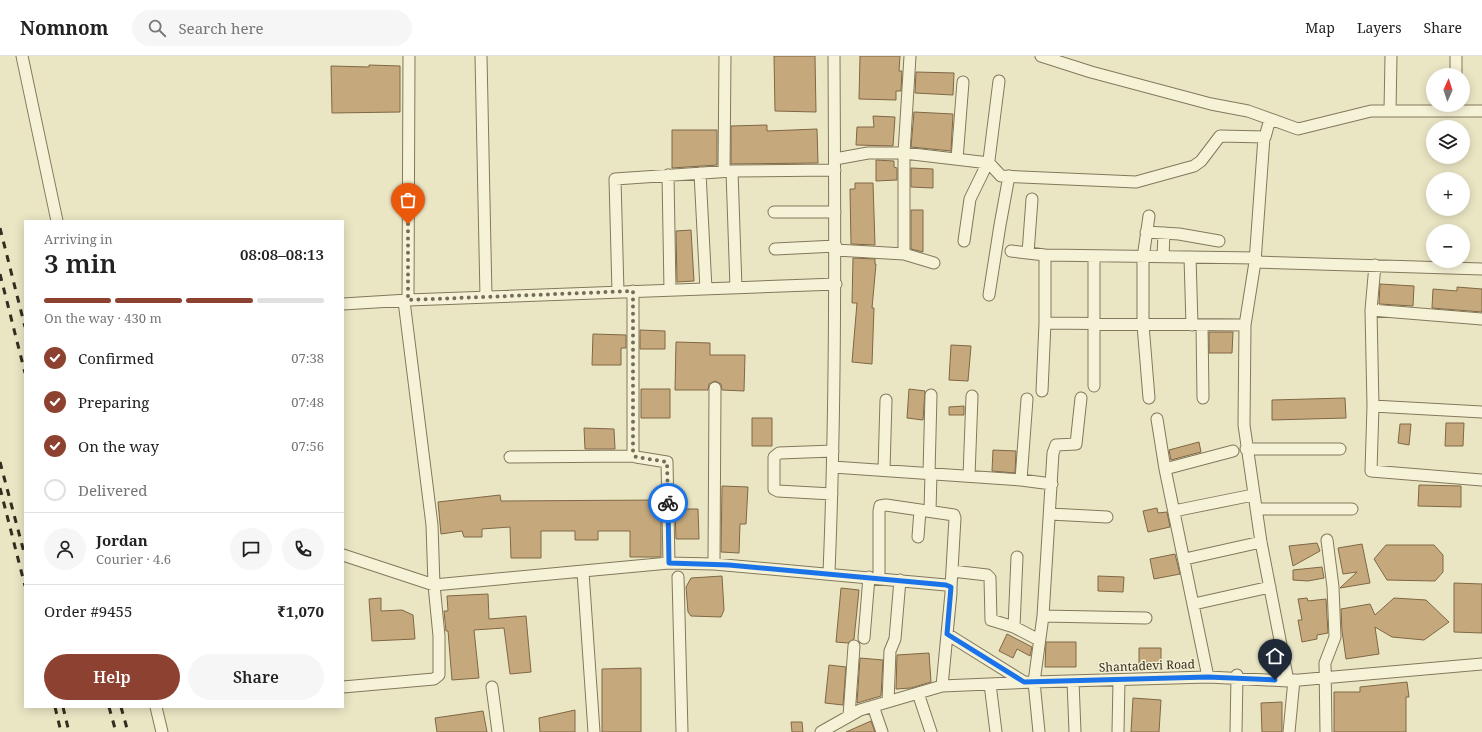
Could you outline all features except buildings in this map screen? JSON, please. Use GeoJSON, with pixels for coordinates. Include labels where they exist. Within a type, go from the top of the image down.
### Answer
{"type":"FeatureCollection","features":[{"type":"Feature","properties":{"kind":"street"},"geometry":{"type":"LineString","coordinates":[[22,56],[57,220]]}},
{"type":"Feature","properties":{"kind":"street"},"geometry":{"type":"LineString","coordinates":[[344,687],[437,678],[440,671],[439,636],[434,585],[432,525],[406,300],[409,56]]}},
{"type":"Feature","properties":{"kind":"street"},"geometry":{"type":"LineString","coordinates":[[481,56],[486,297]]}},
{"type":"Feature","properties":{"kind":"street"},"geometry":{"type":"LineString","coordinates":[[725,56],[728,171],[736,288]]}},
{"type":"Feature","properties":{"kind":"street"},"geometry":{"type":"LineString","coordinates":[[829,573],[834,451],[836,284],[834,56]]}},
{"type":"Feature","properties":{"kind":"street"},"geometry":{"type":"LineString","coordinates":[[904,254],[904,153],[910,56]]}},
{"type":"Feature","properties":{"kind":"street"},"geometry":{"type":"LineString","coordinates":[[1041,56],[1091,72],[1211,104],[1248,111],[1298,129],[1371,111],[1426,109]]}},
{"type":"Feature","properties":{"kind":"street"},"geometry":{"type":"LineString","coordinates":[[1390,111],[1391,56]]}},
{"type":"Feature","properties":{"kind":"street"},"geometry":{"type":"LineString","coordinates":[[1456,56],[1456,68]]}},
{"type":"Feature","properties":{"kind":"street"},"geometry":{"type":"LineString","coordinates":[[964,241],[970,199],[989,163],[999,81]]}},
{"type":"Feature","properties":{"kind":"street"},"geometry":{"type":"LineString","coordinates":[[957,159],[963,82]]}},
{"type":"Feature","properties":{"kind":"street"},"geometry":{"type":"LineString","coordinates":[[1470,109],[1482,110]]}},
{"type":"Feature","properties":{"kind":"street"},"geometry":{"type":"LineString","coordinates":[[1270,119],[1264,137],[1256,260],[1245,325],[1244,425],[1246,449],[1261,542],[1291,681],[1289,732]]}},
{"type":"Feature","properties":{"kind":"street"},"geometry":{"type":"LineString","coordinates":[[618,292],[615,179],[835,164],[868,153],[904,153],[989,163],[999,174],[1009,176],[1136,182],[1198,164],[1220,136],[1264,137]]}},
{"type":"Feature","properties":{"kind":"street"},"geometry":{"type":"LineString","coordinates":[[700,173],[706,289]]}},
{"type":"Feature","properties":{"kind":"street"},"geometry":{"type":"LineString","coordinates":[[668,175],[670,290]]}},
{"type":"Feature","properties":{"kind":"street"},"geometry":{"type":"LineString","coordinates":[[989,295],[1009,176]]}},
{"type":"Feature","properties":{"kind":"street"},"geometry":{"type":"LineString","coordinates":[[1028,253],[1032,199]]}},
{"type":"Feature","properties":{"kind":"street"},"geometry":{"type":"LineString","coordinates":[[774,212],[835,212]]}},
{"type":"Feature","properties":{"kind":"street"},"geometry":{"type":"LineString","coordinates":[[1148,216],[1143,258],[1143,325],[1149,398]]}},
{"type":"Feature","properties":{"kind":"street"},"geometry":{"type":"LineString","coordinates":[[1146,232],[1179,234],[1219,241]]}},
{"type":"Feature","properties":{"kind":"street"},"geometry":{"type":"LineString","coordinates":[[1163,257],[1164,233]]}},
{"type":"Feature","properties":{"kind":"street"},"geometry":{"type":"LineString","coordinates":[[775,249],[836,248],[904,254],[934,263]]}},
{"type":"Feature","properties":{"kind":"street"},"geometry":{"type":"LineString","coordinates":[[1011,251],[1045,255],[1143,258],[1190,257],[1375,264],[1482,270]]}},
{"type":"Feature","properties":{"kind":"street"},"geometry":{"type":"LineString","coordinates":[[1042,391],[1045,323],[1045,255]]}},
{"type":"Feature","properties":{"kind":"street"},"geometry":{"type":"LineString","coordinates":[[1094,256],[1094,386]]}},
{"type":"Feature","properties":{"kind":"street"},"geometry":{"type":"LineString","coordinates":[[1190,257],[1203,398]]}},
{"type":"Feature","properties":{"kind":"street"},"geometry":{"type":"LineString","coordinates":[[1375,264],[1372,310],[1372,472],[1482,480]]}},
{"type":"Feature","properties":{"kind":"street"},"geometry":{"type":"LineString","coordinates":[[344,304],[406,300],[836,284]]}},
{"type":"Feature","properties":{"kind":"street"},"geometry":{"type":"LineString","coordinates":[[633,291],[634,456]]}},
{"type":"Feature","properties":{"kind":"street"},"geometry":{"type":"LineString","coordinates":[[1372,310],[1482,319]]}},
{"type":"Feature","properties":{"kind":"street"},"geometry":{"type":"LineString","coordinates":[[1045,323],[1245,325]]}},
{"type":"Feature","properties":{"kind":"street"},"geometry":{"type":"LineString","coordinates":[[714,564],[715,388]]}},
{"type":"Feature","properties":{"kind":"street"},"geometry":{"type":"LineString","coordinates":[[918,537],[925,511],[930,473],[931,395]]}},
{"type":"Feature","properties":{"kind":"street"},"geometry":{"type":"LineString","coordinates":[[969,476],[972,396]]}},
{"type":"Feature","properties":{"kind":"street"},"geometry":{"type":"LineString","coordinates":[[1039,732],[1029,682],[1040,640],[1054,448],[1056,445],[1076,444],[1081,398]]}},
{"type":"Feature","properties":{"kind":"street"},"geometry":{"type":"LineString","coordinates":[[1021,480],[1027,399]]}},
{"type":"Feature","properties":{"kind":"street"},"geometry":{"type":"LineString","coordinates":[[884,470],[886,400]]}},
{"type":"Feature","properties":{"kind":"street"},"geometry":{"type":"LineString","coordinates":[[1373,406],[1482,412]]}},
{"type":"Feature","properties":{"kind":"street"},"geometry":{"type":"LineString","coordinates":[[1157,419],[1165,469],[1208,677]]}},
{"type":"Feature","properties":{"kind":"street"},"geometry":{"type":"LineString","coordinates":[[1246,449],[1340,449]]}},
{"type":"Feature","properties":{"kind":"street"},"geometry":{"type":"LineString","coordinates":[[832,494],[778,491],[774,489],[774,457],[779,453],[834,451]]}},
{"type":"Feature","properties":{"kind":"street"},"geometry":{"type":"LineString","coordinates":[[1165,469],[1233,451]]}},
{"type":"Feature","properties":{"kind":"street"},"geometry":{"type":"LineString","coordinates":[[510,457],[634,456],[667,462],[669,563]]}},
{"type":"Feature","properties":{"kind":"street"},"geometry":{"type":"LineString","coordinates":[[833,466],[1021,480],[1052,484]]}},
{"type":"Feature","properties":{"kind":"street"},"geometry":{"type":"LineString","coordinates":[[1174,511],[1253,495]]}},
{"type":"Feature","properties":{"kind":"street"},"geometry":{"type":"LineString","coordinates":[[864,638],[874,578],[880,506],[886,505],[949,513],[954,515],[956,518],[942,686]]}},
{"type":"Feature","properties":{"kind":"street"},"geometry":{"type":"LineString","coordinates":[[1256,509],[1352,509]]}},
{"type":"Feature","properties":{"kind":"street"},"geometry":{"type":"LineString","coordinates":[[1050,514],[1107,517]]}},
{"type":"Feature","properties":{"kind":"street"},"geometry":{"type":"LineString","coordinates":[[1326,732],[1325,663],[1335,637],[1333,587],[1327,540]]}},
{"type":"Feature","properties":{"kind":"street"},"geometry":{"type":"LineString","coordinates":[[1184,559],[1261,542]]}},
{"type":"Feature","properties":{"kind":"street"},"geometry":{"type":"LineString","coordinates":[[344,555],[434,585],[669,563],[714,564],[829,573],[951,587]]}},
{"type":"Feature","properties":{"kind":"street"},"geometry":{"type":"LineString","coordinates":[[1014,627],[1017,556]]}},
{"type":"Feature","properties":{"kind":"street"},"geometry":{"type":"LineString","coordinates":[[952,571],[987,575],[990,578],[991,620],[1014,627],[1040,640]]}},
{"type":"Feature","properties":{"kind":"street"},"geometry":{"type":"LineString","coordinates":[[582,572],[594,732]]}},
{"type":"Feature","properties":{"kind":"street"},"geometry":{"type":"LineString","coordinates":[[678,577],[682,732]]}},
{"type":"Feature","properties":{"kind":"street"},"geometry":{"type":"LineString","coordinates":[[888,702],[890,652],[895,639],[900,580]]}},
{"type":"Feature","properties":{"kind":"street"},"geometry":{"type":"LineString","coordinates":[[1194,604],[1270,587]]}},
{"type":"Feature","properties":{"kind":"street"},"geometry":{"type":"LineString","coordinates":[[1042,616],[1146,618]]}},
{"type":"Feature","properties":{"kind":"street"},"geometry":{"type":"LineString","coordinates":[[947,634],[1029,682]]}},
{"type":"Feature","properties":{"kind":"street"},"geometry":{"type":"LineString","coordinates":[[849,716],[854,646]]}},
{"type":"Feature","properties":{"kind":"street","name":"Shantadevi Road"},"geometry":{"type":"LineString","coordinates":[[821,732],[833,729],[849,716],[860,710],[942,686],[1208,677],[1237,677],[1291,681],[1482,664]]}},
{"type":"Feature","properties":{"kind":"street"},"geometry":{"type":"LineString","coordinates":[[1236,732],[1237,677]]}},
{"type":"Feature","properties":{"kind":"street"},"geometry":{"type":"LineString","coordinates":[[1118,732],[1119,680]]}},
{"type":"Feature","properties":{"kind":"street"},"geometry":{"type":"LineString","coordinates":[[1073,681],[1075,732]]}},
{"type":"Feature","properties":{"kind":"street"},"geometry":{"type":"LineString","coordinates":[[990,684],[996,732]]}},
{"type":"Feature","properties":{"kind":"street"},"geometry":{"type":"LineString","coordinates":[[492,687],[498,732]]}},
{"type":"Feature","properties":{"kind":"street"},"geometry":{"type":"LineString","coordinates":[[918,693],[931,732]]}},
{"type":"Feature","properties":{"kind":"street"},"geometry":{"type":"LineString","coordinates":[[873,706],[882,732]]}},
{"type":"Feature","properties":{"kind":"street"},"geometry":{"type":"LineString","coordinates":[[156,708],[162,732]]}},
{"type":"Feature","properties":{"kind":"railway"},"geometry":{"type":"LineString","coordinates":[[0,228],[24,323]]}},
{"type":"Feature","properties":{"kind":"railway"},"geometry":{"type":"LineString","coordinates":[[0,274],[24,369]]}},
{"type":"Feature","properties":{"kind":"railway"},"geometry":{"type":"LineString","coordinates":[[0,462],[24,552]]}},
{"type":"Feature","properties":{"kind":"railway"},"geometry":{"type":"LineString","coordinates":[[0,488],[24,582]]}},
{"type":"Feature","properties":{"kind":"railway"},"geometry":{"type":"LineString","coordinates":[[55,708],[61,732]]}},
{"type":"Feature","properties":{"kind":"railway"},"geometry":{"type":"LineString","coordinates":[[63,708],[69,732]]}},
{"type":"Feature","properties":{"kind":"railway"},"geometry":{"type":"LineString","coordinates":[[109,708],[116,732]]}},
{"type":"Feature","properties":{"kind":"railway"},"geometry":{"type":"LineString","coordinates":[[121,708],[128,732]]}},
{"type":"Feature","properties":{"kind":"way so far"},"geometry":{"type":"LineString","coordinates":[[408,224],[408,300],[633,291],[633,454],[636,457],[667,462],[668,503]]}},
{"type":"Feature","properties":{"kind":"route"},"geometry":{"type":"LineString","coordinates":[[668,503],[669,563],[729,565],[829,573],[946,585],[951,587],[947,634],[1024,682],[1208,677],[1275,680]]}}]}
